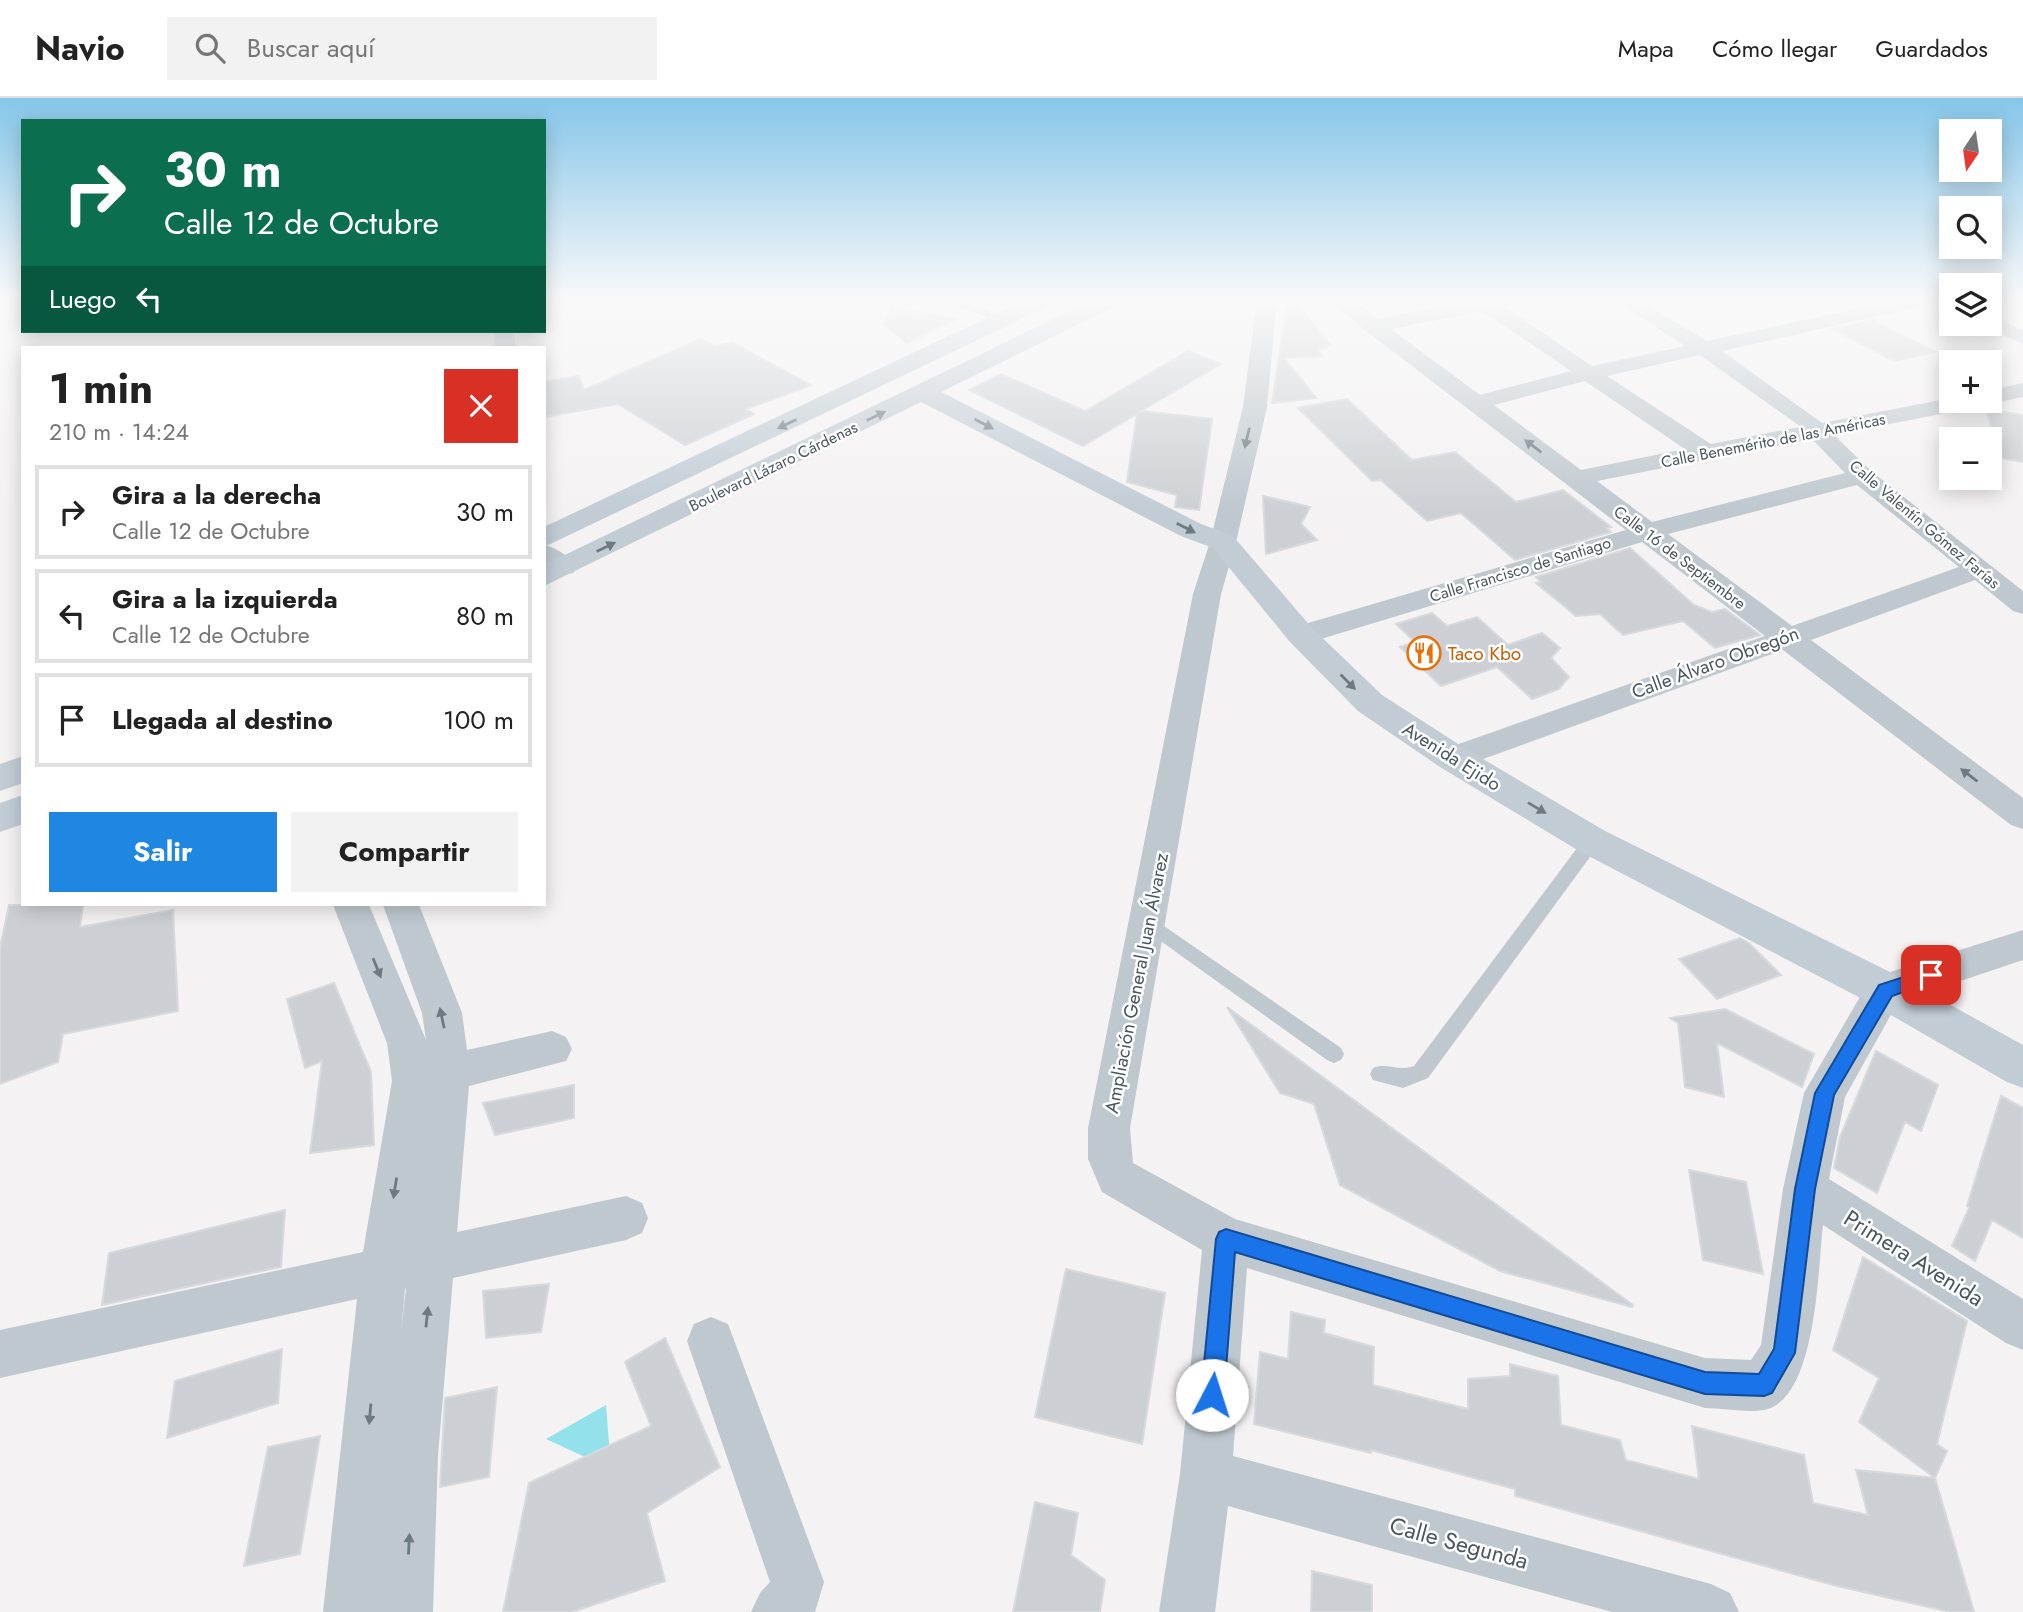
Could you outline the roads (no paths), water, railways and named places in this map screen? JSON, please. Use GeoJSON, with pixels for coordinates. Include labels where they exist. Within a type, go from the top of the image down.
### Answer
{"type":"FeatureCollection","features":[{"type":"Feature","properties":{"kind":"main road","name":"Boulevard Lázaro Cárdenas"},"geometry":{"type":"LineString","coordinates":[[546,537],[898,369]]}},
{"type":"Feature","properties":{"kind":"main road","name":"Boulevard Lázaro Cárdenas"},"geometry":{"type":"LineString","coordinates":[[551,566],[972,369]]}},
{"type":"Feature","properties":{"kind":"main road","name":"Avenida Ejido"},"geometry":{"type":"LineString","coordinates":[[923,393],[1191,530],[1223,542],[1301,635],[1370,704],[1453,758],[1592,841],[1885,990],[2023,1068]]}},
{"type":"Feature","properties":{"kind":"main road"},"geometry":{"type":"LineString","coordinates":[[0,764],[21,757]]}},
{"type":"Feature","properties":{"kind":"main road"},"geometry":{"type":"LineString","coordinates":[[0,778],[21,770]]}},
{"type":"Feature","properties":{"kind":"main road"},"geometry":{"type":"LineString","coordinates":[[0,818],[21,810]]}},
{"type":"Feature","properties":{"kind":"street","name":"Ampliación General Juan Álvarez"},"geometry":{"type":"LineString","coordinates":[[1259,369],[1255,407],[1223,542],[1207,594],[1109,1128],[1110,1159],[1117,1177],[1226,1239],[1705,1383],[1764,1385],[1784,1353],[1805,1189]]}},
{"type":"Feature","properties":{"kind":"street","name":"Calle 16 de Septiembre"},"geometry":{"type":"LineString","coordinates":[[1429,369],[2023,816]]}},
{"type":"Feature","properties":{"kind":"street"},"geometry":{"type":"LineString","coordinates":[[1581,369],[1707,453]]}},
{"type":"Feature","properties":{"kind":"street"},"geometry":{"type":"LineString","coordinates":[[1475,403],[1613,369]]}},
{"type":"Feature","properties":{"kind":"street","name":"Calle Valentín Gómez Farías"},"geometry":{"type":"LineString","coordinates":[[1733,369],[1821,432],[1862,475],[2023,606]]}},
{"type":"Feature","properties":{"kind":"street"},"geometry":{"type":"LineString","coordinates":[[2002,394],[2023,390]]}},
{"type":"Feature","properties":{"kind":"street","name":"Calle Benemérito de las Américas"},"geometry":{"type":"LineString","coordinates":[[1576,478],[1939,407]]}},
{"type":"Feature","properties":{"kind":"street","name":"Calle Francisco de Santiago"},"geometry":{"type":"LineString","coordinates":[[1301,635],[1646,532],[1862,475]]}},
{"type":"Feature","properties":{"kind":"street","name":"Calle Álvaro Obregón"},"geometry":{"type":"LineString","coordinates":[[1453,758],[1786,636],[1978,570]]}},
{"type":"Feature","properties":{"kind":"street"},"geometry":{"type":"LineString","coordinates":[[351,906],[407,1043],[431,1077],[433,1258],[413,1455],[405,1612]]}},
{"type":"Feature","properties":{"kind":"street"},"geometry":{"type":"LineString","coordinates":[[351,1612],[383,1270],[431,1077],[442,1013],[401,906]]}},
{"type":"Feature","properties":{"kind":"street"},"geometry":{"type":"LineString","coordinates":[[1805,1189],[1825,1093],[1885,990],[2023,945]]}},
{"type":"Feature","properties":{"kind":"street"},"geometry":{"type":"LineString","coordinates":[[431,1077],[552,1049]]}},
{"type":"Feature","properties":{"kind":"street","name":"Primera Avenida"},"geometry":{"type":"LineString","coordinates":[[1805,1189],[2023,1326]]}},
{"type":"Feature","properties":{"kind":"street"},"geometry":{"type":"LineString","coordinates":[[0,1354],[625,1218]]}},
{"type":"Feature","properties":{"kind":"street"},"geometry":{"type":"LineString","coordinates":[[1187,1612],[1206,1474],[1226,1239]]}},
{"type":"Feature","properties":{"kind":"street"},"geometry":{"type":"LineString","coordinates":[[711,1341],[797,1582],[792,1604],[779,1612]]}},
{"type":"Feature","properties":{"kind":"street","name":"Calle Segunda"},"geometry":{"type":"LineString","coordinates":[[1206,1474],[1711,1612]]}},
{"type":"Feature","properties":{"kind":"lane"},"geometry":{"type":"LineString","coordinates":[[1380,1074],[1403,1079],[1421,1072],[1592,841]]}},
{"type":"Feature","properties":{"kind":"lane"},"geometry":{"type":"LineString","coordinates":[[1148,922],[1334,1054]]}},
{"type":"Feature","properties":{"kind":"water"},"geometry":{"type":"Polygon","coordinates":[[[606,1405],[611,1469],[546,1439],[606,1405]]]}},
{"type":"Feature","properties":{"kind":"place","name":"Taco Kbo"},"geometry":{"type":"Point","coordinates":[1424,653]}}]}
